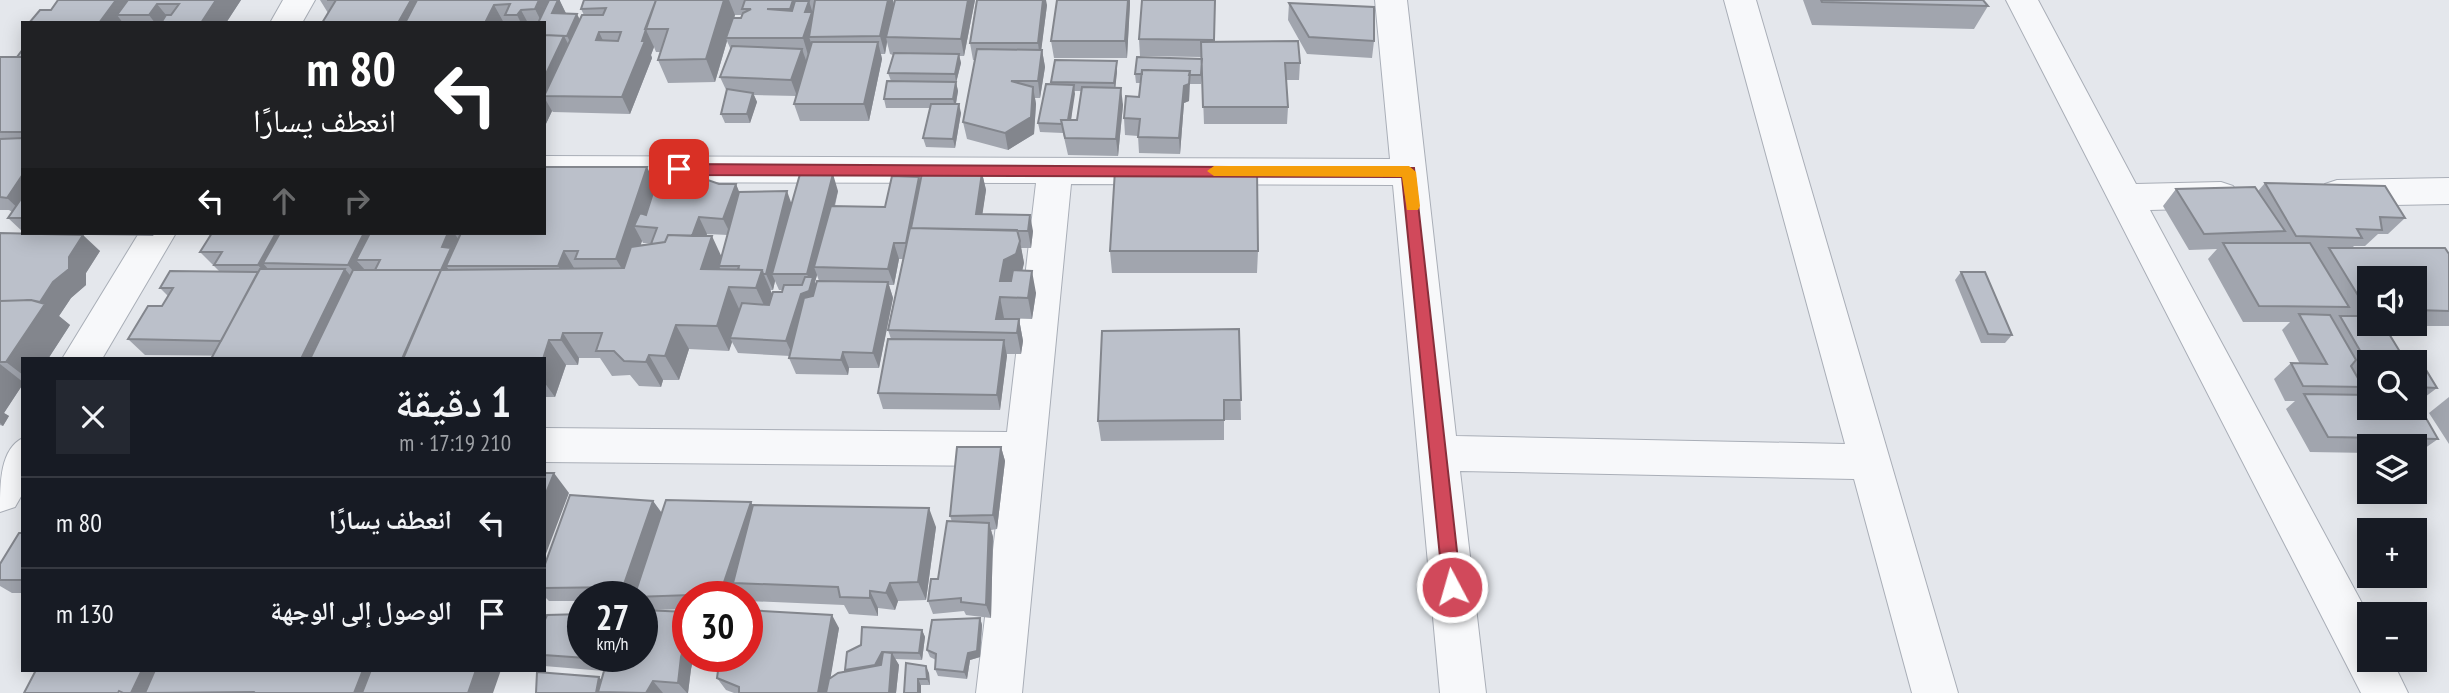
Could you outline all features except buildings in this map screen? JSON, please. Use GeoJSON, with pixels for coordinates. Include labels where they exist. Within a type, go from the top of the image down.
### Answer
{"type":"FeatureCollection","features":[{"type":"Feature","properties":{"kind":"street"},"geometry":{"type":"LineString","coordinates":[[287,21],[299,0]]}},
{"type":"Feature","properties":{"kind":"street"},"geometry":{"type":"LineString","coordinates":[[1391,0],[1463,693]]}},
{"type":"Feature","properties":{"kind":"street"},"geometry":{"type":"LineString","coordinates":[[1740,0],[1935,693]]}},
{"type":"Feature","properties":{"kind":"street"},"geometry":{"type":"LineString","coordinates":[[2022,0],[2385,693]]}},
{"type":"Feature","properties":{"kind":"street"},"geometry":{"type":"LineString","coordinates":[[546,169],[1409,172]]}},
{"type":"Feature","properties":{"kind":"street"},"geometry":{"type":"LineString","coordinates":[[999,693],[1055,170]]}},
{"type":"Feature","properties":{"kind":"street"},"geometry":{"type":"LineString","coordinates":[[2301,194],[2449,191]]}},
{"type":"Feature","properties":{"kind":"street"},"geometry":{"type":"LineString","coordinates":[[2125,197],[2247,195]]}},
{"type":"Feature","properties":{"kind":"street"},"geometry":{"type":"LineString","coordinates":[[82,357],[157,235]]}},
{"type":"Feature","properties":{"kind":"street"},"geometry":{"type":"LineString","coordinates":[[546,445],[1026,450]]}},
{"type":"Feature","properties":{"kind":"street"},"geometry":{"type":"LineString","coordinates":[[1438,453],[1871,463]]}},
{"type":"Feature","properties":{"kind":"street"},"geometry":{"type":"LineString","coordinates":[[0,494],[21,458]]}},
{"type":"Feature","properties":{"kind":"slow traffic"},"geometry":{"type":"LineString","coordinates":[[1214,171],[1409,172],[1413,206]]}},
{"type":"Feature","properties":{"kind":"route"},"geometry":{"type":"LineString","coordinates":[[679,169],[1409,172],[1452,587]]}}]}
